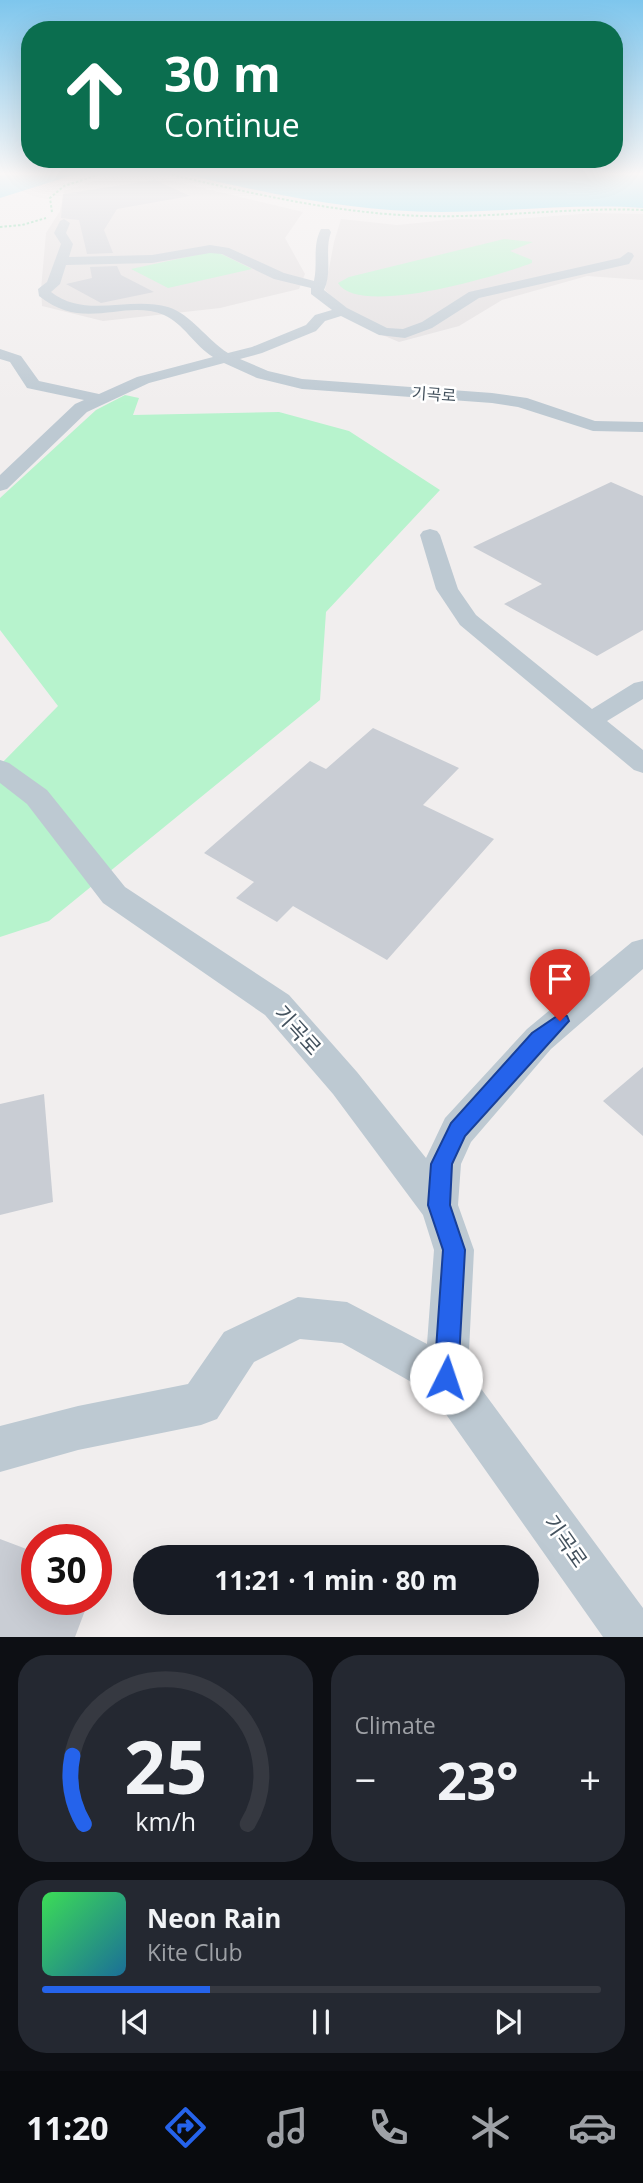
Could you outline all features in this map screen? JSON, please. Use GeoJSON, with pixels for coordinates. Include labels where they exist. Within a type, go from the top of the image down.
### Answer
{"type":"FeatureCollection","features":[{"type":"Feature","properties":{"kind":"street"},"geometry":{"type":"LineString","coordinates":[[65,251],[62,261],[152,259],[196,251]]}},
{"type":"Feature","properties":{"kind":"street"},"geometry":{"type":"LineString","coordinates":[[226,251],[279,276],[319,286]]}},
{"type":"Feature","properties":{"kind":"street"},"geometry":{"type":"LineString","coordinates":[[322,251],[323,268],[316,290],[342,311],[384,332],[405,334],[427,325],[474,295],[624,261],[625,251]]}},
{"type":"Feature","properties":{"kind":"street"},"geometry":{"type":"LineString","coordinates":[[604,252],[610,251]]}},
{"type":"Feature","properties":{"kind":"street","name":"기곡로"},"geometry":{"type":"LineString","coordinates":[[62,261],[53,284],[45,289],[44,293],[59,306],[97,309],[150,307],[166,311],[184,321],[205,345],[272,379],[302,384],[492,398],[521,402],[593,426],[643,427]]}},
{"type":"Feature","properties":{"kind":"street"},"geometry":{"type":"LineString","coordinates":[[0,485],[82,408],[144,380],[267,346],[311,328],[320,318],[342,311]]}},
{"type":"Feature","properties":{"kind":"street"},"geometry":{"type":"LineString","coordinates":[[0,354],[16,359],[33,385],[101,399]]}},
{"type":"Feature","properties":{"kind":"street"},"geometry":{"type":"LineString","coordinates":[[430,535],[447,589],[468,620],[643,764]]}},
{"type":"Feature","properties":{"kind":"street"},"geometry":{"type":"LineString","coordinates":[[590,721],[643,688]]}},
{"type":"Feature","properties":{"kind":"street","name":"기곡로"},"geometry":{"type":"LineString","coordinates":[[0,769],[37,797],[114,895],[278,1005],[345,1083],[439,1205],[454,1250],[446,1378]]}},
{"type":"Feature","properties":{"kind":"street"},"geometry":{"type":"LineString","coordinates":[[439,1205],[442,1164],[458,1130],[539,1039],[643,951]]}},
{"type":"Feature","properties":{"kind":"street","name":"기곡로"},"geometry":{"type":"LineString","coordinates":[[0,1449],[78,1427],[201,1402],[239,1347],[298,1318],[347,1323],[446,1378],[539,1503],[633,1637]]}},
{"type":"Feature","properties":{"kind":"shaded area"},"geometry":{"type":"Polygon","coordinates":[[[44,251],[292,251],[305,274],[299,289],[220,308],[103,321],[42,306],[44,251]]]}},
{"type":"Feature","properties":{"kind":"shaded area"},"geometry":{"type":"Polygon","coordinates":[[[332,251],[643,251],[643,280],[587,276],[502,300],[459,326],[399,342],[366,328],[325,290],[332,251]]]}},
{"type":"Feature","properties":{"kind":"green space"},"geometry":{"type":"Polygon","coordinates":[[[216,251],[252,269],[168,288],[131,269],[216,251]]]}},
{"type":"Feature","properties":{"kind":"green space"},"geometry":{"type":"Polygon","coordinates":[[[453,251],[511,251],[532,260],[532,263],[462,284],[400,295],[373,296],[351,293],[338,283],[349,277],[453,251]]]}},
{"type":"Feature","properties":{"kind":"green space"},"geometry":{"type":"Polygon","coordinates":[[[125,395],[139,398],[133,415],[279,412],[349,431],[440,490],[326,612],[320,700],[49,921],[0,937],[0,765],[58,706],[0,630],[0,498],[96,410],[125,395]]]}},
{"type":"Feature","properties":{"kind":"building"},"geometry":{"type":"Polygon","coordinates":[[[86,251],[113,253],[87,254],[86,251]]]}},
{"type":"Feature","properties":{"kind":"building"},"geometry":{"type":"Polygon","coordinates":[[[117,266],[121,275],[154,292],[101,303],[66,284],[92,278],[90,267],[117,266]]]}},
{"type":"Feature","properties":{"kind":"building"},"geometry":{"type":"Polygon","coordinates":[[[611,482],[643,496],[643,630],[597,656],[504,604],[542,584],[473,547],[611,482]]]}},
{"type":"Feature","properties":{"kind":"building"},"geometry":{"type":"Polygon","coordinates":[[[373,728],[459,768],[423,805],[494,839],[387,960],[293,906],[277,922],[236,898],[254,882],[204,853],[310,761],[326,769],[373,728]]]}},
{"type":"Feature","properties":{"kind":"building"},"geometry":{"type":"Polygon","coordinates":[[[643,1067],[643,1136],[603,1101],[643,1067]]]}},
{"type":"Feature","properties":{"kind":"building"},"geometry":{"type":"Polygon","coordinates":[[[44,1094],[53,1202],[0,1215],[0,1104],[44,1094]]]}},
{"type":"Feature","properties":{"kind":"building"},"geometry":{"type":"Polygon","coordinates":[[[0,1539],[21,1547],[21,1615],[83,1615],[75,1637],[0,1637],[0,1539]]]}},
{"type":"Feature","properties":{"kind":"route"},"geometry":{"type":"LineString","coordinates":[[446,1378],[454,1250],[439,1205],[442,1164],[458,1130],[539,1039],[560,1021]]}}]}
